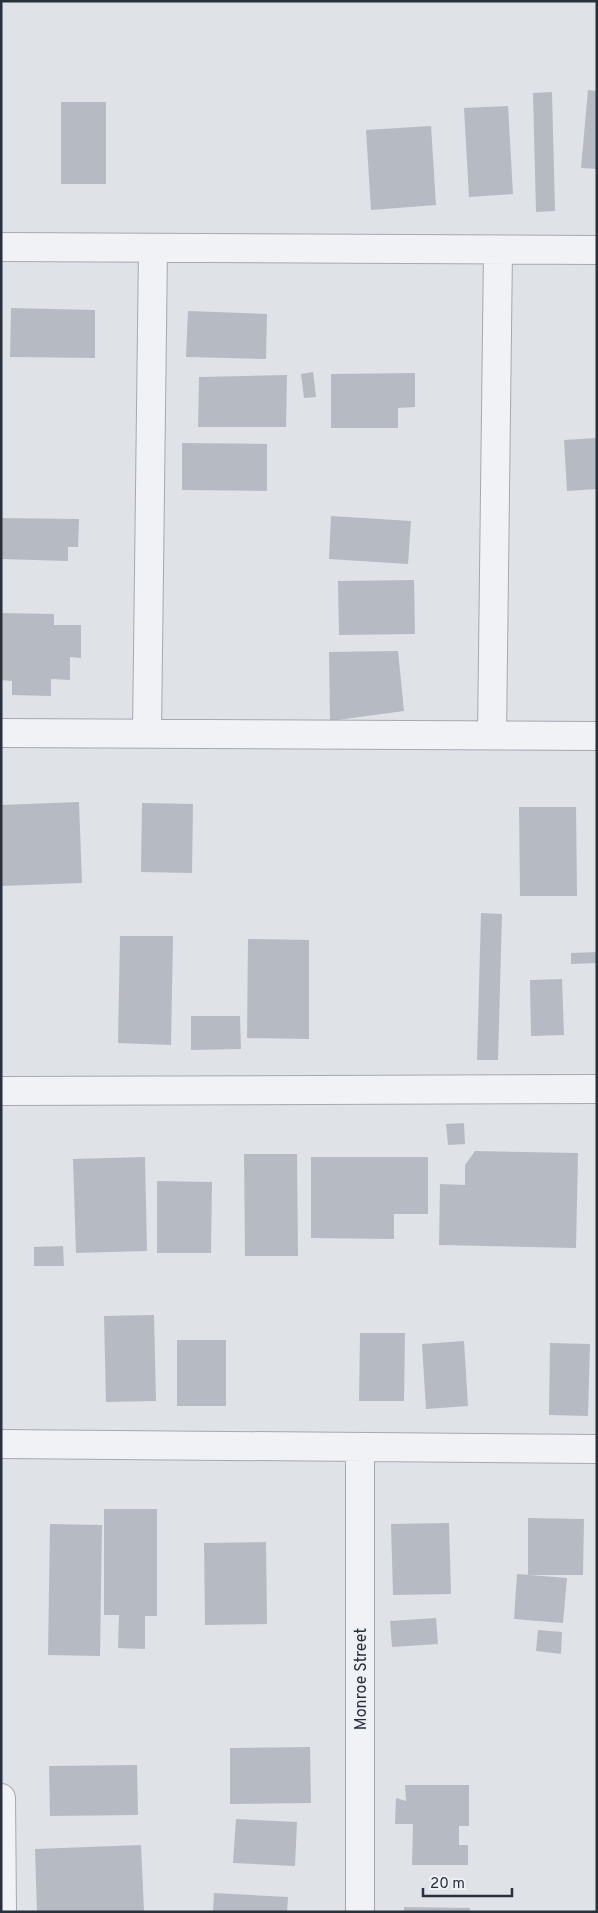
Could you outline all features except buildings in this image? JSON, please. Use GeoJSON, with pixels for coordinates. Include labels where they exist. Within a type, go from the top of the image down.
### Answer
{"type":"FeatureCollection","features":[{"type":"Feature","properties":{"kind":"street"},"geometry":{"type":"LineString","coordinates":[[1,247],[597,250]]}},
{"type":"Feature","properties":{"kind":"street"},"geometry":{"type":"LineString","coordinates":[[147,733],[153,248]]}},
{"type":"Feature","properties":{"kind":"street"},"geometry":{"type":"LineString","coordinates":[[492,735],[498,250]]}},
{"type":"Feature","properties":{"kind":"street"},"geometry":{"type":"LineString","coordinates":[[1,733],[597,736]]}},
{"type":"Feature","properties":{"kind":"street"},"geometry":{"type":"LineString","coordinates":[[1,1091],[597,1088]]}},
{"type":"Feature","properties":{"kind":"street"},"geometry":{"type":"LineString","coordinates":[[1,1444],[597,1449]]}},
{"type":"Feature","properties":{"kind":"street","name":"Monroe Street"},"geometry":{"type":"LineString","coordinates":[[360,1447],[360,1912]]}},
{"type":"Feature","properties":{"kind":"street"},"geometry":{"type":"LineString","coordinates":[[1,1798],[2,1912]]}}]}
